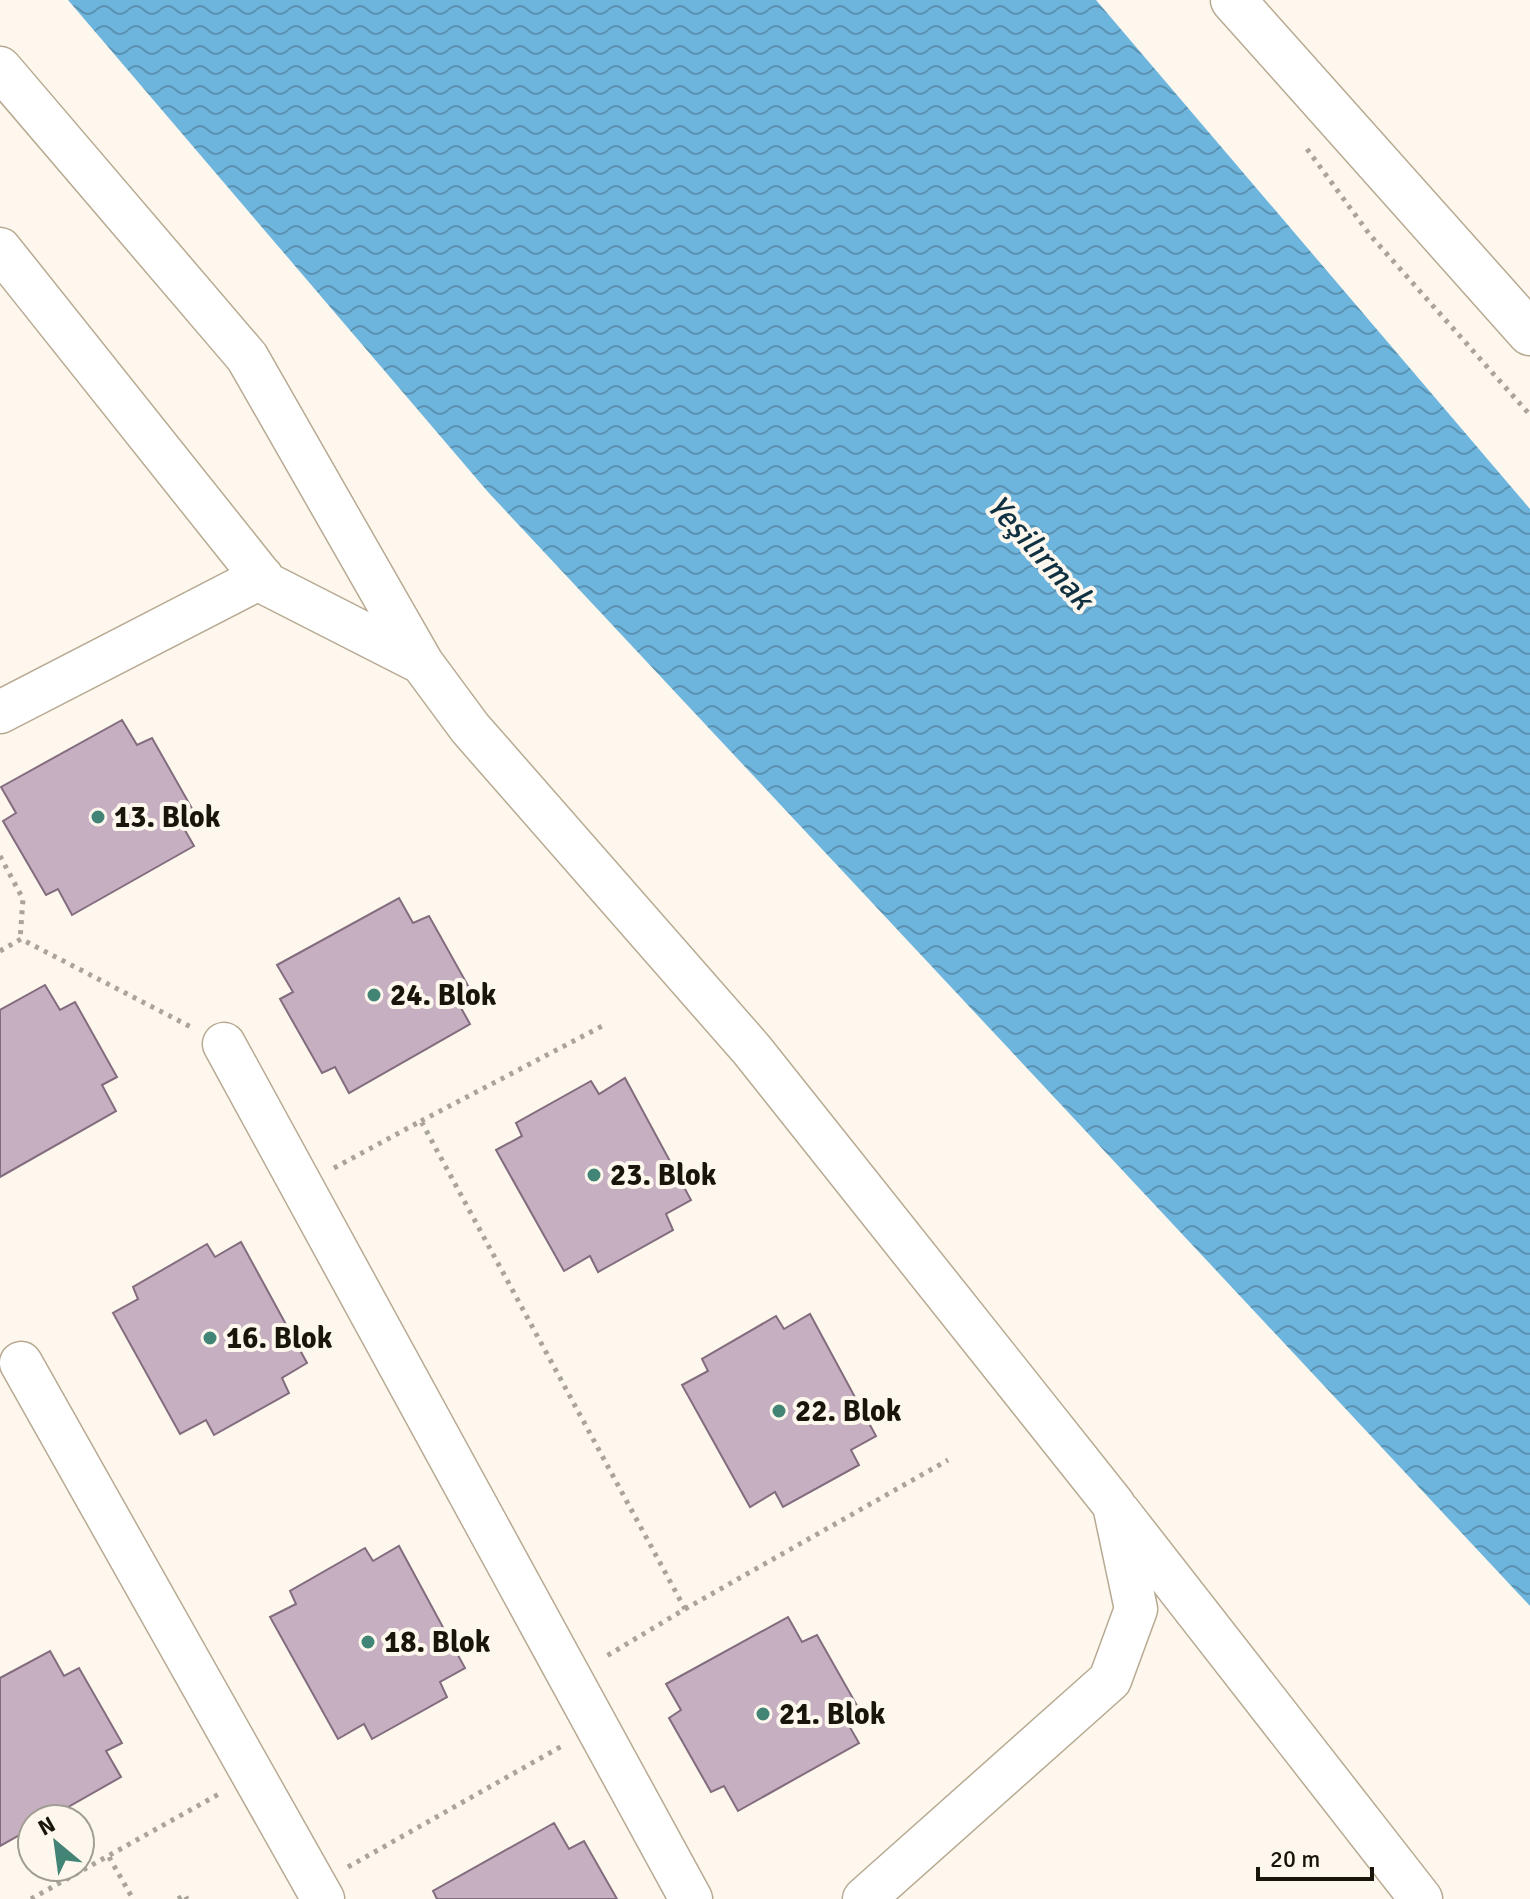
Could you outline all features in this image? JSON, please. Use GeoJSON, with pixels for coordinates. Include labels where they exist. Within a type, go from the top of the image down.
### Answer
{"type":"FeatureCollection","features":[{"type":"Feature","properties":{"kind":"street"},"geometry":{"type":"LineString","coordinates":[[1233,0],[1530,333]]}},
{"type":"Feature","properties":{"kind":"street"},"geometry":{"type":"LineString","coordinates":[[0,68],[247,357],[422,663],[470,728],[752,1050],[1114,1505],[1421,1899]]}},
{"type":"Feature","properties":{"kind":"street"},"geometry":{"type":"LineString","coordinates":[[0,249],[267,584],[422,663]]}},
{"type":"Feature","properties":{"kind":"street"},"geometry":{"type":"LineString","coordinates":[[0,712],[262,577]]}},
{"type":"Feature","properties":{"kind":"street"},"geometry":{"type":"LineString","coordinates":[[224,1044],[691,1899]]}},
{"type":"Feature","properties":{"kind":"street"},"geometry":{"type":"LineString","coordinates":[[21,1363],[319,1892]]}},
{"type":"Feature","properties":{"kind":"street"},"geometry":{"type":"LineString","coordinates":[[864,1899],[1110,1680],[1136,1609],[1114,1505]]}},
{"type":"Feature","properties":{"kind":"path"},"geometry":{"type":"LineString","coordinates":[[1306,149],[1370,235],[1530,415]]}},
{"type":"Feature","properties":{"kind":"path"},"geometry":{"type":"LineString","coordinates":[[0,856],[23,899],[20,940]]}},
{"type":"Feature","properties":{"kind":"path"},"geometry":{"type":"LineString","coordinates":[[0,951],[20,940]]}},
{"type":"Feature","properties":{"kind":"path"},"geometry":{"type":"LineString","coordinates":[[20,940],[224,1044]]}},
{"type":"Feature","properties":{"kind":"path"},"geometry":{"type":"LineString","coordinates":[[301,1185],[606,1024]]}},
{"type":"Feature","properties":{"kind":"path"},"geometry":{"type":"LineString","coordinates":[[421,1121],[685,1609]]}},
{"type":"Feature","properties":{"kind":"path"},"geometry":{"type":"LineString","coordinates":[[569,1679],[685,1609],[948,1460]]}},
{"type":"Feature","properties":{"kind":"path"},"geometry":{"type":"LineString","coordinates":[[319,1892],[596,1727]]}},
{"type":"Feature","properties":{"kind":"path"},"geometry":{"type":"LineString","coordinates":[[31,1899],[253,1775]]}},
{"type":"Feature","properties":{"kind":"path"},"geometry":{"type":"LineString","coordinates":[[109,1857],[133,1899]]}},
{"type":"Feature","properties":{"kind":"path"},"geometry":{"type":"LineString","coordinates":[[178,1899],[185,1895],[187,1899]]}},
{"type":"Feature","properties":{"kind":"water","name":"Yeşilırmak"},"geometry":{"type":"Polygon","coordinates":[[[68,0],[1096,0],[1530,509],[1530,1606],[488,492],[68,0]]]}},
{"type":"Feature","properties":{"kind":"building","name":"13. Blok"},"geometry":{"type":"Polygon","coordinates":[[[122,720],[137,745],[152,738],[194,812],[179,820],[194,846],[72,915],[58,889],[46,895],[3,821],[16,813],[1,787],[122,720]]]}},
{"type":"Feature","properties":{"kind":"building","name":"24. Blok"},"geometry":{"type":"Polygon","coordinates":[[[399,898],[413,923],[429,916],[471,991],[456,999],[470,1024],[349,1093],[335,1067],[322,1073],[280,999],[293,992],[277,965],[399,898]]]}},
{"type":"Feature","properties":{"kind":"building"},"geometry":{"type":"Polygon","coordinates":[[[45,985],[60,1010],[75,1002],[117,1077],[102,1085],[116,1111],[0,1177],[0,1010],[45,985]]]}},
{"type":"Feature","properties":{"kind":"building","name":"23. Blok"},"geometry":{"type":"Polygon","coordinates":[[[625,1078],[691,1200],[666,1214],[673,1230],[598,1272],[590,1256],[564,1271],[496,1150],[522,1136],[516,1123],[591,1081],[599,1094],[625,1078]]]}},
{"type":"Feature","properties":{"kind":"building","name":"16. Blok"},"geometry":{"type":"Polygon","coordinates":[[[241,1242],[307,1363],[282,1378],[289,1393],[214,1435],[206,1420],[180,1434],[113,1313],[138,1299],[133,1287],[207,1244],[215,1257],[241,1242]]]}},
{"type":"Feature","properties":{"kind":"building","name":"22. Blok"},"geometry":{"type":"Polygon","coordinates":[[[810,1314],[876,1436],[851,1450],[859,1465],[783,1507],[775,1492],[750,1507],[682,1385],[708,1371],[702,1359],[776,1316],[784,1329],[810,1314]]]}},
{"type":"Feature","properties":{"kind":"building","name":"18. Blok"},"geometry":{"type":"Polygon","coordinates":[[[399,1546],[465,1668],[440,1682],[447,1697],[372,1739],[364,1724],[338,1739],[270,1617],[296,1604],[290,1591],[365,1548],[373,1561],[399,1546]]]}},
{"type":"Feature","properties":{"kind":"building","name":"21. Blok"},"geometry":{"type":"Polygon","coordinates":[[[788,1617],[802,1642],[817,1635],[859,1709],[844,1717],[859,1743],[738,1811],[724,1786],[711,1792],[669,1718],[681,1710],[666,1684],[788,1617]]]}},
{"type":"Feature","properties":{"kind":"building"},"geometry":{"type":"Polygon","coordinates":[[[50,1651],[64,1676],[79,1668],[122,1743],[106,1751],[121,1777],[75,1803],[16,1803],[16,1837],[0,1846],[0,1678],[50,1651]]]}},
{"type":"Feature","properties":{"kind":"building"},"geometry":{"type":"Polygon","coordinates":[[[554,1823],[569,1849],[584,1841],[617,1899],[437,1899],[433,1891],[554,1823]]]}},
{"type":"Feature","properties":{"kind":"place","name":"13. Blok"},"geometry":{"type":"Point","coordinates":[98,817]}},
{"type":"Feature","properties":{"kind":"place","name":"24. Blok"},"geometry":{"type":"Point","coordinates":[374,995]}},
{"type":"Feature","properties":{"kind":"place","name":"23. Blok"},"geometry":{"type":"Point","coordinates":[594,1175]}},
{"type":"Feature","properties":{"kind":"place","name":"16. Blok"},"geometry":{"type":"Point","coordinates":[210,1338]}},
{"type":"Feature","properties":{"kind":"place","name":"22. Blok"},"geometry":{"type":"Point","coordinates":[779,1411]}},
{"type":"Feature","properties":{"kind":"place","name":"18. Blok"},"geometry":{"type":"Point","coordinates":[368,1642]}},
{"type":"Feature","properties":{"kind":"place","name":"21. Blok"},"geometry":{"type":"Point","coordinates":[763,1714]}}]}
